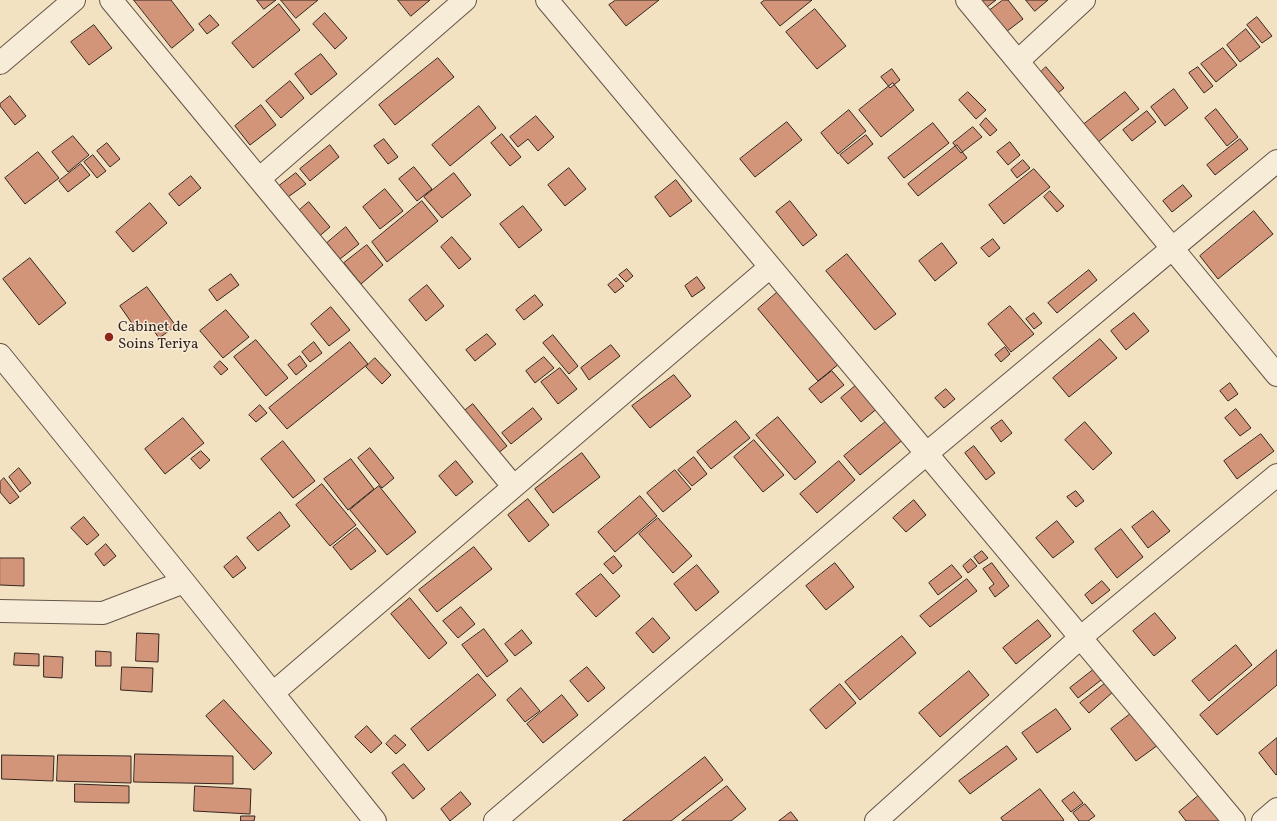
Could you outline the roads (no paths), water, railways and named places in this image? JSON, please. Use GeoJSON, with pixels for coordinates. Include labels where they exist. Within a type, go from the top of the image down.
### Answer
{"type":"FeatureCollection","features":[{"type":"Feature","properties":{"kind":"street"},"geometry":{"type":"LineString","coordinates":[[0,63],[74,0]]}},
{"type":"Feature","properties":{"kind":"street"},"geometry":{"type":"LineString","coordinates":[[111,0],[514,486]]}},
{"type":"Feature","properties":{"kind":"street"},"geometry":{"type":"LineString","coordinates":[[259,179],[465,0]]}},
{"type":"Feature","properties":{"kind":"street"},"geometry":{"type":"LineString","coordinates":[[547,0],[1234,821]]}},
{"type":"Feature","properties":{"kind":"street"},"geometry":{"type":"LineString","coordinates":[[967,0],[1277,375]]}},
{"type":"Feature","properties":{"kind":"street"},"geometry":{"type":"LineString","coordinates":[[1018,61],[1084,0]]}},
{"type":"Feature","properties":{"kind":"street"},"geometry":{"type":"LineString","coordinates":[[495,821],[926,454],[1277,161]]}},
{"type":"Feature","properties":{"kind":"street"},"geometry":{"type":"LineString","coordinates":[[273,693],[770,267]]}},
{"type":"Feature","properties":{"kind":"street"},"geometry":{"type":"LineString","coordinates":[[0,355],[376,821]]}},
{"type":"Feature","properties":{"kind":"street"},"geometry":{"type":"LineString","coordinates":[[876,821],[1080,638],[1277,475]]}},
{"type":"Feature","properties":{"kind":"street"},"geometry":{"type":"LineString","coordinates":[[0,611],[103,613],[184,582]]}},
{"type":"Feature","properties":{"kind":"street"},"geometry":{"type":"LineString","coordinates":[[1263,821],[1277,810]]}},
{"type":"Feature","properties":{"kind":"place","name":"Cabinet de Soins Teriya"},"geometry":{"type":"Point","coordinates":[109,337]}}]}
